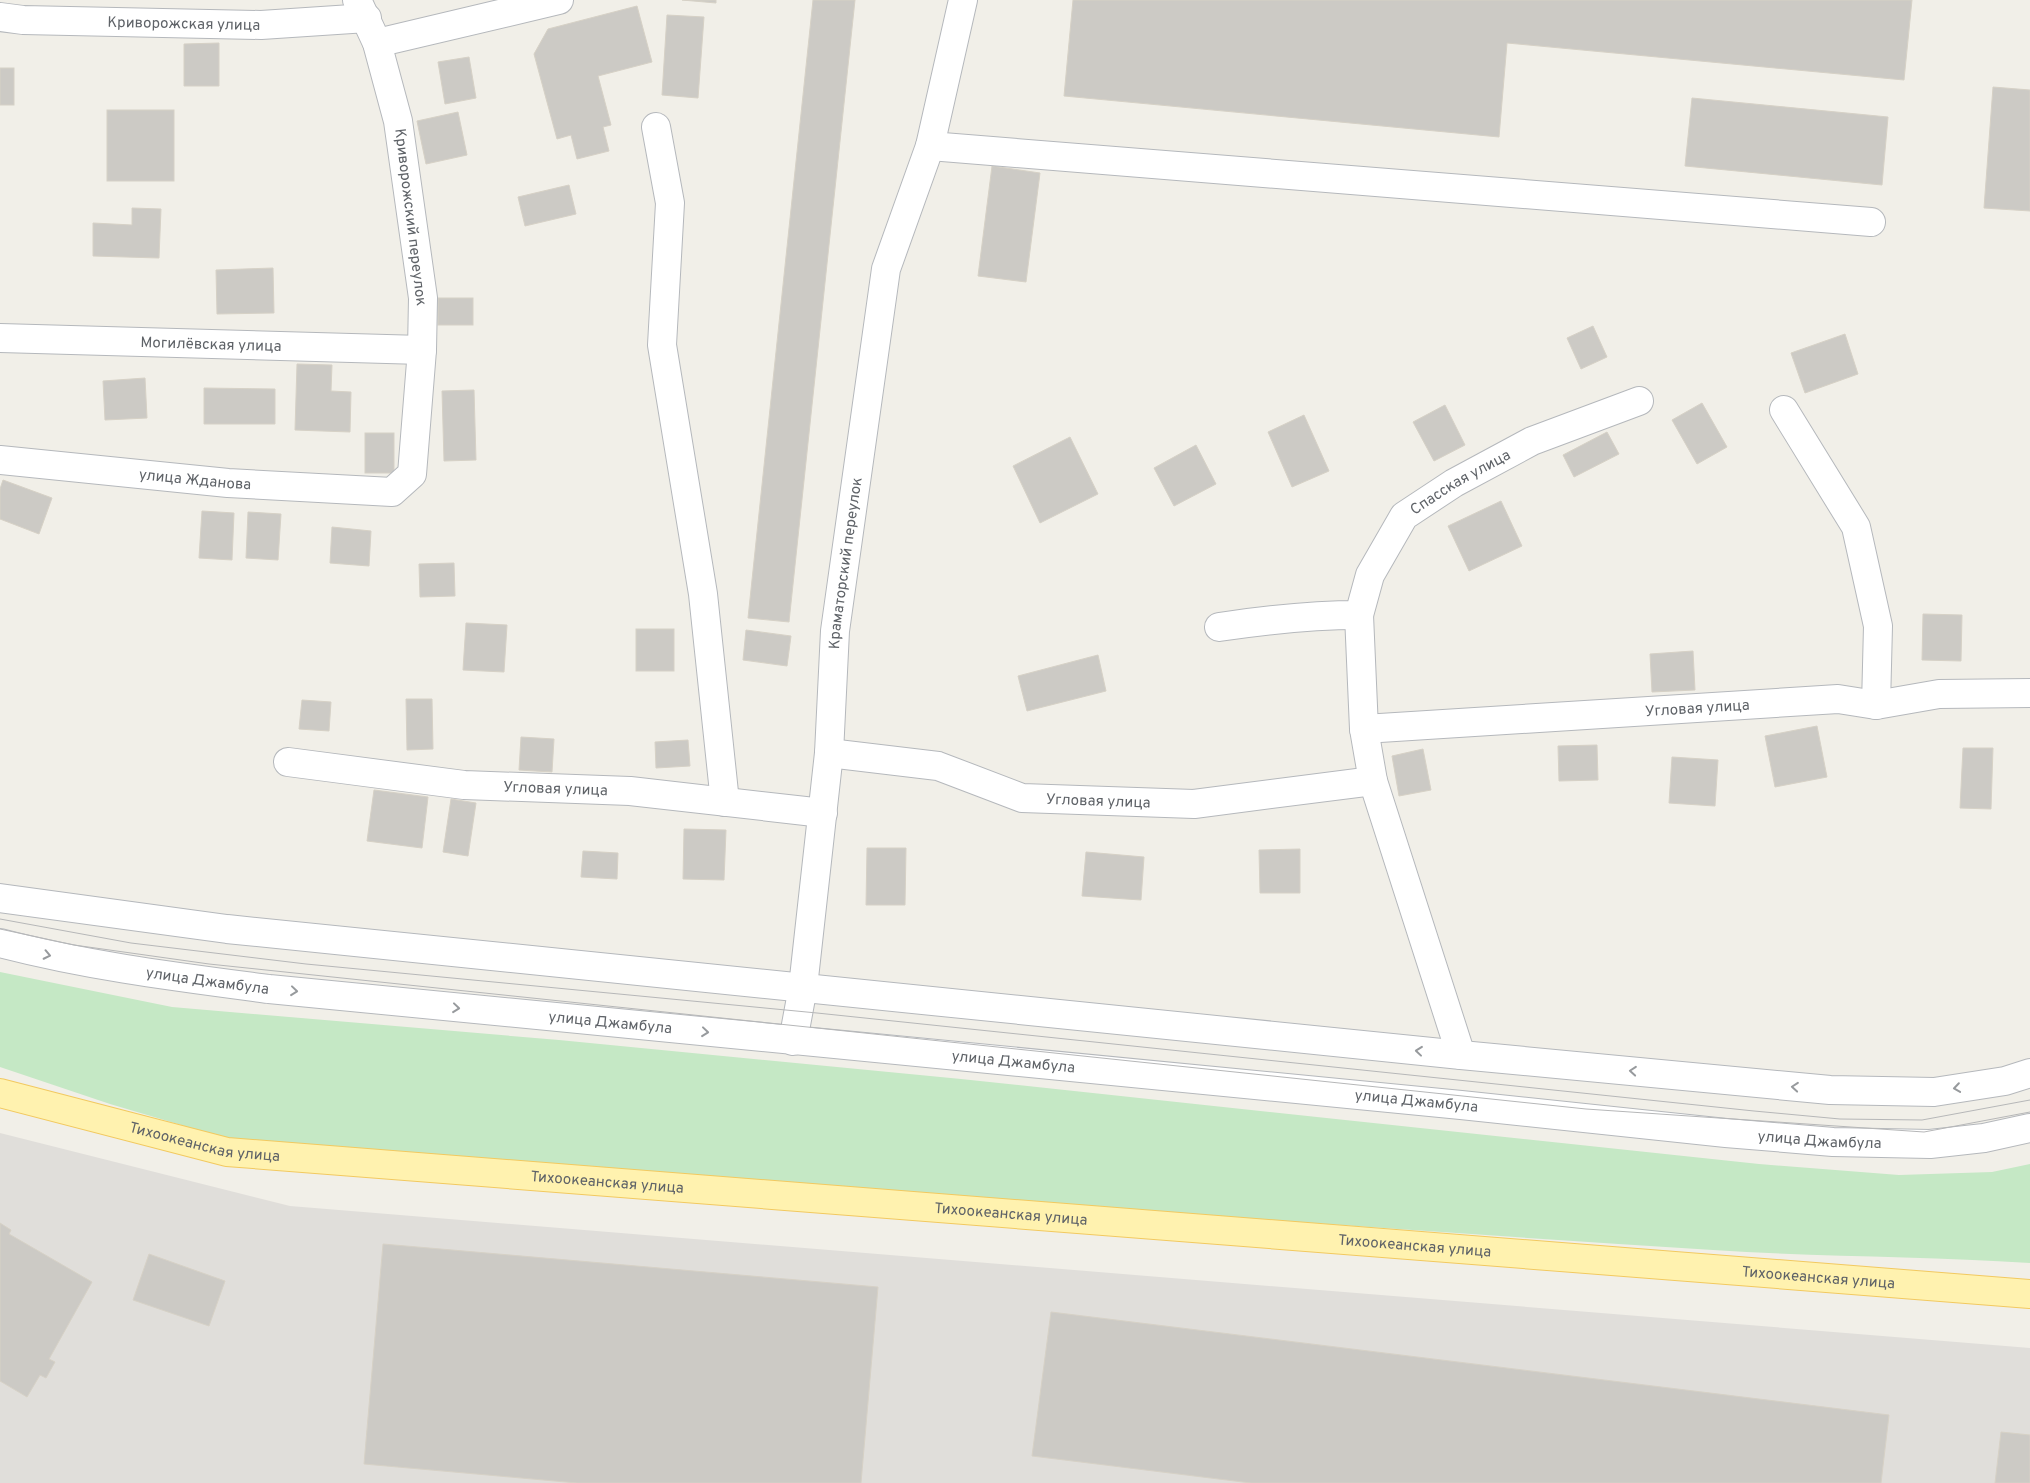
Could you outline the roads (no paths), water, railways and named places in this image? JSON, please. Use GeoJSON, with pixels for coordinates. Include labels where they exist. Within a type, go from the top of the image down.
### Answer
{"type":"FeatureCollection","features":[{"type":"Feature","properties":{"kind":"main road","name":"Тихоокеанская улица"},"geometry":{"type":"LineString","coordinates":[[0,1093],[227,1152],[2030,1294]]}},
{"type":"Feature","properties":{"kind":"street","name":"Криворожская улица"},"geometry":{"type":"LineString","coordinates":[[0,17],[23,20],[261,25],[367,20],[559,0]]}},
{"type":"Feature","properties":{"kind":"street","name":"Краматорский переулок"},"geometry":{"type":"LineString","coordinates":[[793,1040],[803,987],[823,813],[829,754],[835,631],[886,269],[930,146],[963,0]]}},
{"type":"Feature","properties":{"kind":"street","name":"Криворожский переулок"},"geometry":{"type":"LineString","coordinates":[[367,20],[398,121],[423,298],[422,350],[412,474],[392,492]]}},
{"type":"Feature","properties":{"kind":"street"},"geometry":{"type":"LineString","coordinates":[[656,127],[670,203],[662,345],[703,594],[726,802]]}},
{"type":"Feature","properties":{"kind":"street"},"geometry":{"type":"LineString","coordinates":[[930,146],[1871,222]]}},
{"type":"Feature","properties":{"kind":"street","name":"Могилёвская улица"},"geometry":{"type":"LineString","coordinates":[[0,338],[422,350]]}},
{"type":"Feature","properties":{"kind":"street","name":"Спасская улица"},"geometry":{"type":"LineString","coordinates":[[1461,1055],[1373,782],[1364,729],[1359,615],[1370,575],[1404,516],[1454,483],[1532,441],[1639,401]]}},
{"type":"Feature","properties":{"kind":"street"},"geometry":{"type":"LineString","coordinates":[[1784,410],[1856,526],[1878,626],[1876,705]]}},
{"type":"Feature","properties":{"kind":"street","name":"улица Жданова"},"geometry":{"type":"LineString","coordinates":[[0,460],[228,483],[392,492]]}},
{"type":"Feature","properties":{"kind":"street"},"geometry":{"type":"LineString","coordinates":[[1219,628],[1274,619],[1359,615]]}},
{"type":"Feature","properties":{"kind":"street","name":"Угловая улица"},"geometry":{"type":"LineString","coordinates":[[1364,729],[1838,699],[1876,705],[1939,694],[2030,693]]}},
{"type":"Feature","properties":{"kind":"street","name":"Угловая улица"},"geometry":{"type":"LineString","coordinates":[[829,754],[938,766],[1022,798],[1194,804],[1373,782]]}},
{"type":"Feature","properties":{"kind":"street","name":"Угловая улица"},"geometry":{"type":"LineString","coordinates":[[288,762],[464,785],[630,791],[823,813]]}},
{"type":"Feature","properties":{"kind":"street"},"geometry":{"type":"LineString","coordinates":[[0,898],[236,930],[616,970],[1830,1090],[1934,1092],[2005,1081],[2030,1072]]}},
{"type":"Feature","properties":{"kind":"street","name":"улица Джамбула"},"geometry":{"type":"LineString","coordinates":[[0,943],[44,954],[130,970],[268,989],[1451,1104],[1726,1133],[1833,1142],[1930,1144],[1984,1138],[2030,1128]]}},
{"type":"Feature","properties":{"kind":"tram line"},"geometry":{"type":"LineString","coordinates":[[0,919],[131,943],[306,964],[817,1013],[1840,1119],[1922,1120],[2030,1100]]}},
{"type":"Feature","properties":{"kind":"tram line"},"geometry":{"type":"LineString","coordinates":[[0,929],[74,945],[209,964],[1586,1109],[1924,1132],[2030,1112]]}}]}
